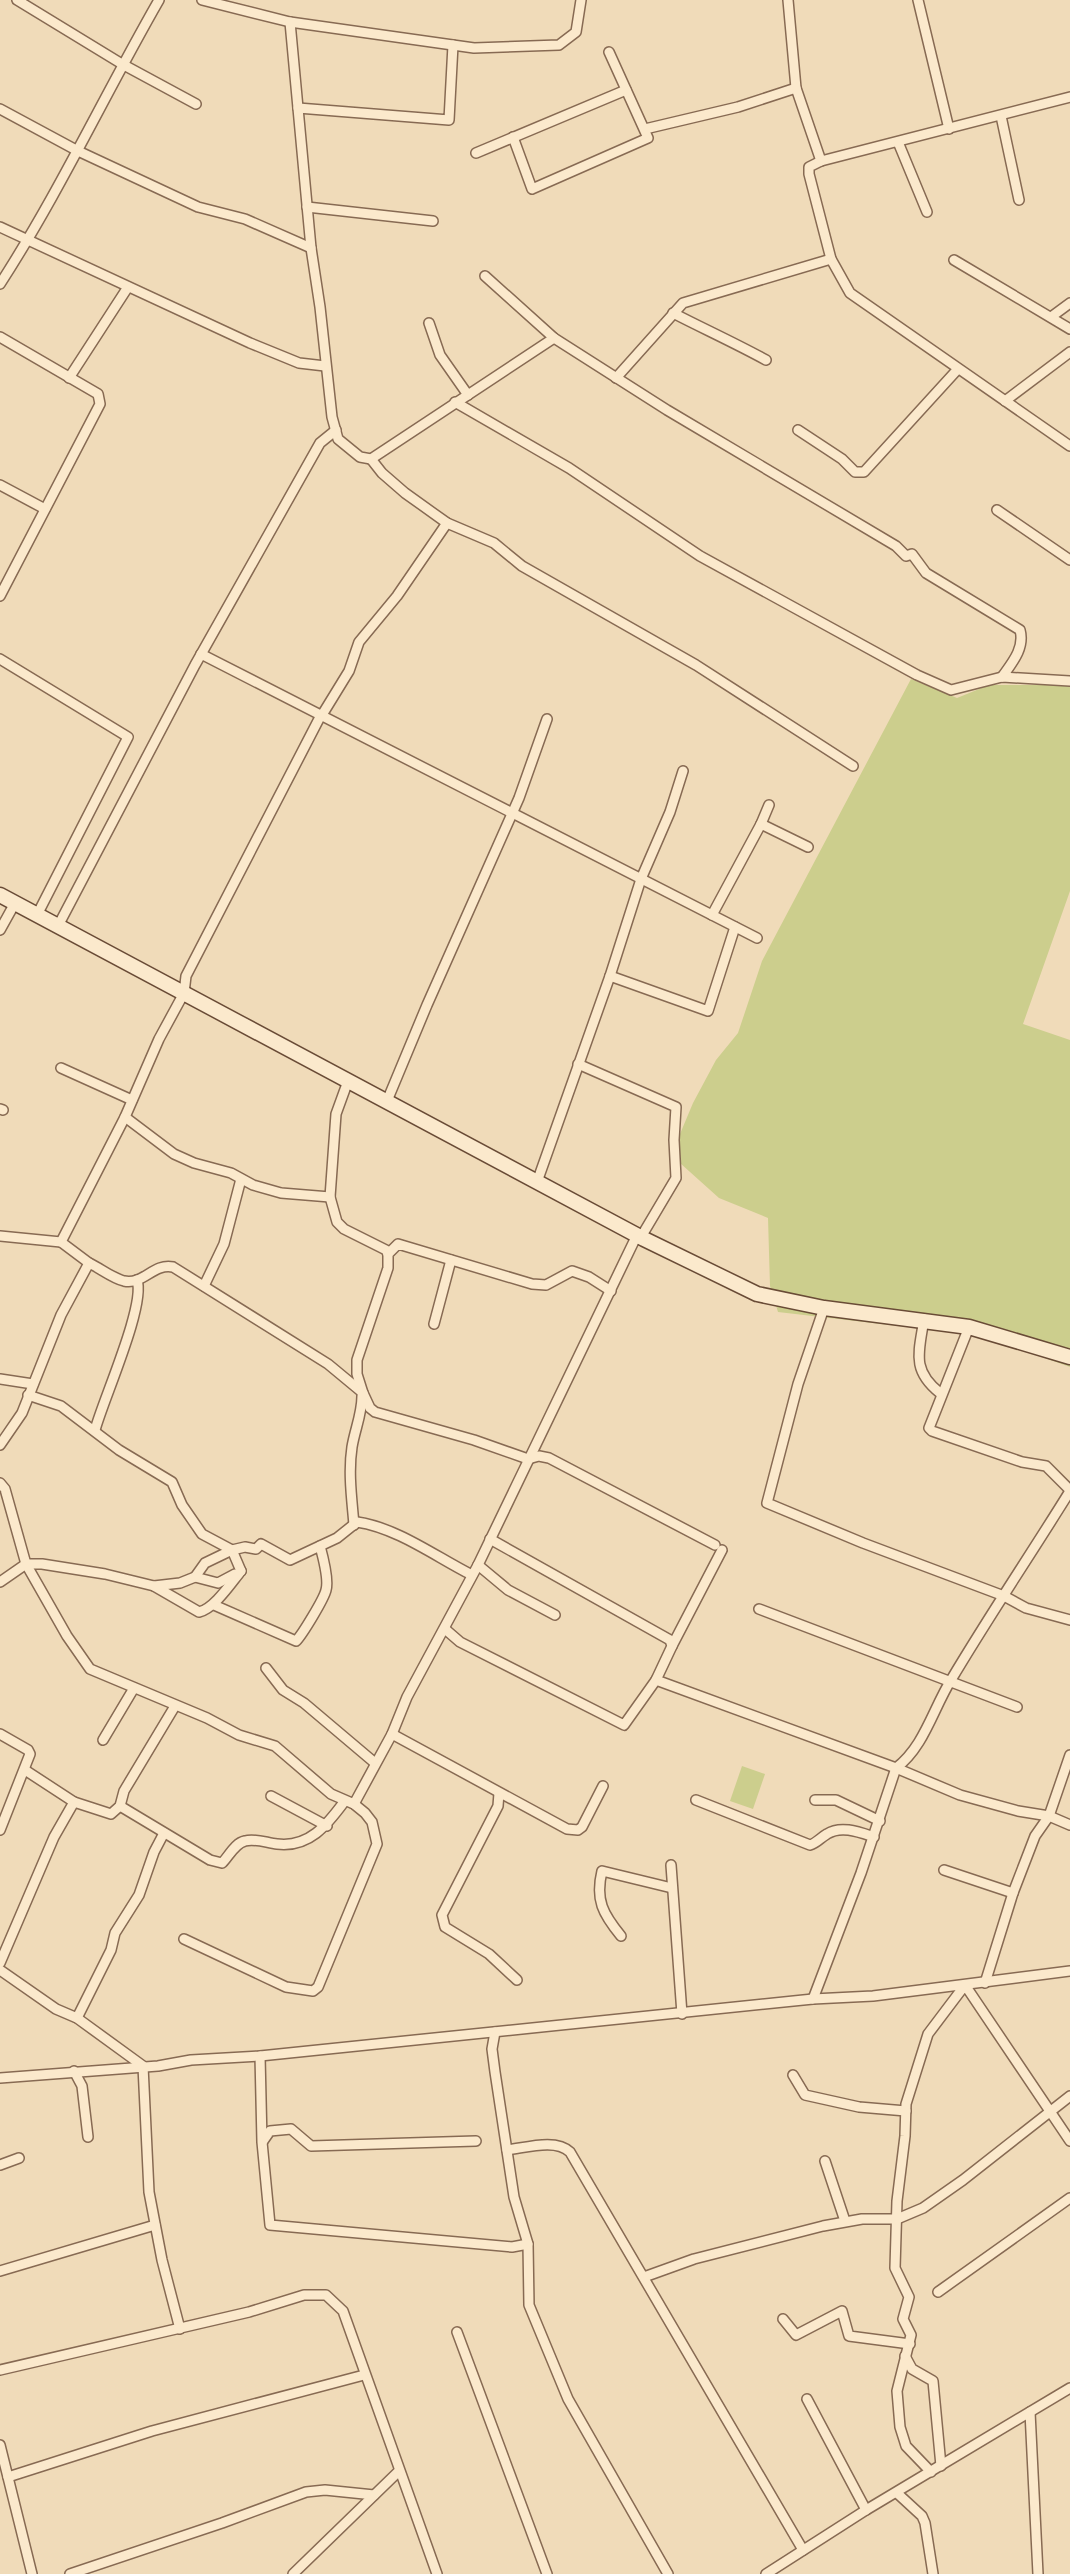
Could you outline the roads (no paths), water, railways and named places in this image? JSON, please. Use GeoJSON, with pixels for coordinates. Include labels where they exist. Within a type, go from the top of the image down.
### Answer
{"type":"FeatureCollection","features":[{"type":"Feature","properties":{"kind":"street"},"geometry":{"type":"LineString","coordinates":[[17,0],[122,64],[196,104]]}},
{"type":"Feature","properties":{"kind":"street"},"geometry":{"type":"LineString","coordinates":[[0,284],[78,151],[159,0]]}},
{"type":"Feature","properties":{"kind":"street"},"geometry":{"type":"LineString","coordinates":[[202,0],[290,22],[474,48],[559,45],[576,32],[581,0]]}},
{"type":"Feature","properties":{"kind":"street"},"geometry":{"type":"LineString","coordinates":[[788,0],[796,88],[821,161]]}},
{"type":"Feature","properties":{"kind":"street"},"geometry":{"type":"LineString","coordinates":[[918,0],[949,129]]}},
{"type":"Feature","properties":{"kind":"street"},"geometry":{"type":"LineString","coordinates":[[290,22],[311,248],[325,366],[338,439],[360,457],[371,459],[405,493],[447,523],[494,543],[522,566],[696,665],[853,766]]}},
{"type":"Feature","properties":{"kind":"street"},"geometry":{"type":"LineString","coordinates":[[298,108],[449,120],[453,45]]}},
{"type":"Feature","properties":{"kind":"street"},"geometry":{"type":"LineString","coordinates":[[513,137],[532,189],[648,138],[609,52]]}},
{"type":"Feature","properties":{"kind":"street"},"geometry":{"type":"LineString","coordinates":[[645,129],[738,107],[796,88]]}},
{"type":"Feature","properties":{"kind":"street"},"geometry":{"type":"LineString","coordinates":[[476,153],[626,90]]}},
{"type":"Feature","properties":{"kind":"street"},"geometry":{"type":"LineString","coordinates":[[1070,97],[821,161],[809,167],[831,259],[850,293],[1070,446]]}},
{"type":"Feature","properties":{"kind":"street"},"geometry":{"type":"LineString","coordinates":[[0,109],[78,151],[198,207],[245,219],[311,248]]}},
{"type":"Feature","properties":{"kind":"street"},"geometry":{"type":"LineString","coordinates":[[1001,116],[1019,200]]}},
{"type":"Feature","properties":{"kind":"street"},"geometry":{"type":"LineString","coordinates":[[898,142],[927,212]]}},
{"type":"Feature","properties":{"kind":"street"},"geometry":{"type":"LineString","coordinates":[[307,207],[433,221]]}},
{"type":"Feature","properties":{"kind":"street"},"geometry":{"type":"LineString","coordinates":[[0,227],[299,363],[325,366]]}},
{"type":"Feature","properties":{"kind":"street"},"geometry":{"type":"LineString","coordinates":[[616,378],[683,303],[831,259]]}},
{"type":"Feature","properties":{"kind":"street"},"geometry":{"type":"LineString","coordinates":[[954,260],[1070,329]]}},
{"type":"Feature","properties":{"kind":"street"},"geometry":{"type":"LineString","coordinates":[[485,276],[554,338],[772,474],[896,546],[906,556],[912,554],[926,573],[1020,630],[1022,641],[1019,650],[1002,677]]}},
{"type":"Feature","properties":{"kind":"street"},"geometry":{"type":"LineString","coordinates":[[69,378],[128,287]]}},
{"type":"Feature","properties":{"kind":"street"},"geometry":{"type":"LineString","coordinates":[[1051,317],[1070,303]]}},
{"type":"Feature","properties":{"kind":"street"},"geometry":{"type":"LineString","coordinates":[[673,313],[712,334],[738,343],[766,360]]}},
{"type":"Feature","properties":{"kind":"street"},"geometry":{"type":"LineString","coordinates":[[429,323],[440,355],[468,395]]}},
{"type":"Feature","properties":{"kind":"street"},"geometry":{"type":"LineString","coordinates":[[0,337],[98,394],[100,404],[0,596]]}},
{"type":"Feature","properties":{"kind":"street"},"geometry":{"type":"LineString","coordinates":[[371,459],[554,338]]}},
{"type":"Feature","properties":{"kind":"street"},"geometry":{"type":"LineString","coordinates":[[1005,401],[1070,352]]}},
{"type":"Feature","properties":{"kind":"street"},"geometry":{"type":"LineString","coordinates":[[798,430],[842,459],[855,472],[864,472],[957,370]]}},
{"type":"Feature","properties":{"kind":"street"},"geometry":{"type":"LineString","coordinates":[[455,402],[569,468],[700,556],[917,675],[951,690],[1002,677],[1070,681]]}},
{"type":"Feature","properties":{"kind":"street"},"geometry":{"type":"LineString","coordinates":[[58,926],[201,654],[320,443],[336,430]]}},
{"type":"Feature","properties":{"kind":"street"},"geometry":{"type":"LineString","coordinates":[[0,485],[45,509]]}},
{"type":"Feature","properties":{"kind":"street"},"geometry":{"type":"LineString","coordinates":[[997,510],[1070,560]]}},
{"type":"Feature","properties":{"kind":"street"},"geometry":{"type":"LineString","coordinates":[[61,1242],[184,993],[186,976],[322,715],[349,671],[359,642],[397,596],[447,523]]}},
{"type":"Feature","properties":{"kind":"street"},"geometry":{"type":"LineString","coordinates":[[201,654],[757,938]]}},
{"type":"Feature","properties":{"kind":"street"},"geometry":{"type":"LineString","coordinates":[[0,659],[128,737],[37,915]]}},
{"type":"Feature","properties":{"kind":"street"},"geometry":{"type":"LineString","coordinates":[[387,1101],[512,813],[547,719]]}},
{"type":"Feature","properties":{"kind":"street"},"geometry":{"type":"LineString","coordinates":[[537,1182],[641,879],[670,812],[683,771]]}},
{"type":"Feature","properties":{"kind":"street"},"geometry":{"type":"LineString","coordinates":[[712,915],[769,805]]}},
{"type":"Feature","properties":{"kind":"street"},"geometry":{"type":"LineString","coordinates":[[761,824],[808,847]]}},
{"type":"Feature","properties":{"kind":"street"},"geometry":{"type":"LineString","coordinates":[[0,895],[639,1236],[757,1294],[824,1308],[969,1327],[1070,1357]]}},
{"type":"Feature","properties":{"kind":"street"},"geometry":{"type":"LineString","coordinates":[[0,930],[15,903]]}},
{"type":"Feature","properties":{"kind":"street"},"geometry":{"type":"LineString","coordinates":[[610,976],[708,1011],[735,927]]}},
{"type":"Feature","properties":{"kind":"street"},"geometry":{"type":"LineString","coordinates":[[120,1806],[210,1860],[222,1863],[244,1841],[291,1844],[304,1841],[327,1826],[349,1803],[375,1763],[478,1565],[639,1236],[676,1178],[676,1107],[578,1064]]}},
{"type":"Feature","properties":{"kind":"street"},"geometry":{"type":"LineString","coordinates":[[61,1068],[132,1100]]}},
{"type":"Feature","properties":{"kind":"street"},"geometry":{"type":"LineString","coordinates":[[348,1081],[336,1114],[330,1197],[337,1222],[344,1229],[386,1250],[388,1254],[388,1268],[357,1360],[357,1374],[370,1408],[384,1416],[474,1440],[528,1459],[539,1456],[549,1458],[718,1548],[656,1680],[624,1725],[460,1642],[445,1629]]}},
{"type":"Feature","properties":{"kind":"street"},"geometry":{"type":"LineString","coordinates":[[125,1117],[174,1154],[194,1163],[231,1173],[281,1193],[330,1197]]}},
{"type":"Feature","properties":{"kind":"street"},"geometry":{"type":"LineString","coordinates":[[204,1286],[224,1244],[241,1179]]}},
{"type":"Feature","properties":{"kind":"street"},"geometry":{"type":"LineString","coordinates":[[0,1236],[61,1242],[89,1263],[123,1281],[137,1280],[158,1267],[168,1266],[328,1364],[363,1393]]}},
{"type":"Feature","properties":{"kind":"street"},"geometry":{"type":"LineString","coordinates":[[388,1254],[398,1244],[403,1244],[532,1284],[546,1285],[572,1271],[589,1277],[611,1291]]}},
{"type":"Feature","properties":{"kind":"street"},"geometry":{"type":"LineString","coordinates":[[434,1324],[451,1260]]}},
{"type":"Feature","properties":{"kind":"street"},"geometry":{"type":"LineString","coordinates":[[0,1445],[22,1413],[61,1315],[89,1263]]}},
{"type":"Feature","properties":{"kind":"street"},"geometry":{"type":"LineString","coordinates":[[95,1430],[101,1407],[114,1382],[134,1316],[139,1295],[137,1280]]}},
{"type":"Feature","properties":{"kind":"street"},"geometry":{"type":"LineString","coordinates":[[824,1308],[798,1384],[767,1503],[1004,1596],[1026,1608],[1070,1620]]}},
{"type":"Feature","properties":{"kind":"street"},"geometry":{"type":"LineString","coordinates":[[924,1319],[918,1359],[920,1371],[927,1383],[940,1393]]}},
{"type":"Feature","properties":{"kind":"street"},"geometry":{"type":"LineString","coordinates":[[813,1999],[880,1821],[896,1768],[906,1761],[916,1747],[951,1680],[1070,1490],[1046,1466],[1022,1462],[929,1428],[940,1393],[947,1384],[969,1327]]}},
{"type":"Feature","properties":{"kind":"street"},"geometry":{"type":"LineString","coordinates":[[0,1379],[33,1384]]}},
{"type":"Feature","properties":{"kind":"street"},"geometry":{"type":"LineString","coordinates":[[354,1525],[352,1447],[363,1393]]}},
{"type":"Feature","properties":{"kind":"street"},"geometry":{"type":"LineString","coordinates":[[28,1395],[61,1406],[145,1468],[172,1482],[182,1505],[202,1534],[232,1550],[241,1571]]}},
{"type":"Feature","properties":{"kind":"street"},"geometry":{"type":"LineString","coordinates":[[0,1483],[5,1489],[26,1564],[83,1661],[101,1675],[207,1718],[239,1735],[275,1746],[308,1777],[372,1822],[377,1844],[318,1987],[313,1991],[286,1987],[184,1939]]}},
{"type":"Feature","properties":{"kind":"street"},"geometry":{"type":"LineString","coordinates":[[154,1586],[180,1583],[195,1577],[212,1558],[245,1547],[256,1549],[261,1544],[290,1560],[337,1538],[357,1522],[381,1529],[472,1575]]}},
{"type":"Feature","properties":{"kind":"street"},"geometry":{"type":"LineString","coordinates":[[490,1539],[660,1633],[670,1640],[672,1646]]}},
{"type":"Feature","properties":{"kind":"street"},"geometry":{"type":"LineString","coordinates":[[214,1605],[296,1641],[326,1591],[327,1574],[320,1546]]}},
{"type":"Feature","properties":{"kind":"street"},"geometry":{"type":"LineString","coordinates":[[0,1582],[26,1564],[42,1564],[154,1586],[199,1612],[214,1605],[241,1571]]}},
{"type":"Feature","properties":{"kind":"street"},"geometry":{"type":"LineString","coordinates":[[478,1565],[508,1590],[555,1615]]}},
{"type":"Feature","properties":{"kind":"street"},"geometry":{"type":"LineString","coordinates":[[195,1577],[218,1583],[241,1571]]}},
{"type":"Feature","properties":{"kind":"street"},"geometry":{"type":"LineString","coordinates":[[759,1609],[1017,1707]]}},
{"type":"Feature","properties":{"kind":"street"},"geometry":{"type":"LineString","coordinates":[[266,1668],[283,1690],[304,1703],[375,1763]]}},
{"type":"Feature","properties":{"kind":"street"},"geometry":{"type":"LineString","coordinates":[[656,1680],[896,1768],[960,1795],[1049,1816],[1070,1825]]}},
{"type":"Feature","properties":{"kind":"street"},"geometry":{"type":"LineString","coordinates":[[103,1740],[134,1688]]}},
{"type":"Feature","properties":{"kind":"street"},"geometry":{"type":"LineString","coordinates":[[25,1770],[62,1791],[74,1802],[111,1814],[120,1806],[124,1791],[175,1706]]}},
{"type":"Feature","properties":{"kind":"street"},"geometry":{"type":"LineString","coordinates":[[0,1734],[28,1750],[30,1758],[0,1830]]}},
{"type":"Feature","properties":{"kind":"street"},"geometry":{"type":"LineString","coordinates":[[392,1734],[536,1810],[562,1827],[578,1830],[587,1820],[603,1786]]}},
{"type":"Feature","properties":{"kind":"street"},"geometry":{"type":"LineString","coordinates":[[985,1983],[1013,1893],[1035,1836],[1049,1816],[1066,1779],[1070,1755]]}},
{"type":"Feature","properties":{"kind":"street"},"geometry":{"type":"LineString","coordinates":[[499,1793],[498,1806],[442,1915],[445,1927],[489,1954],[517,1980]]}},
{"type":"Feature","properties":{"kind":"street"},"geometry":{"type":"LineString","coordinates":[[0,1795],[12,1799]]}},
{"type":"Feature","properties":{"kind":"street"},"geometry":{"type":"LineString","coordinates":[[271,1796],[327,1826]]}},
{"type":"Feature","properties":{"kind":"street"},"geometry":{"type":"LineString","coordinates":[[696,1800],[810,1845],[815,1845],[831,1831],[854,1831],[874,1837]]}},
{"type":"Feature","properties":{"kind":"street"},"geometry":{"type":"LineString","coordinates":[[815,1800],[836,1800],[880,1821]]}},
{"type":"Feature","properties":{"kind":"street"},"geometry":{"type":"LineString","coordinates":[[0,1963],[54,1837],[74,1802]]}},
{"type":"Feature","properties":{"kind":"street"},"geometry":{"type":"LineString","coordinates":[[77,2018],[111,1950],[115,1933],[139,1895],[164,1833]]}},
{"type":"Feature","properties":{"kind":"street"},"geometry":{"type":"LineString","coordinates":[[671,1865],[682,2014]]}},
{"type":"Feature","properties":{"kind":"street"},"geometry":{"type":"LineString","coordinates":[[944,1870],[1013,1893]]}},
{"type":"Feature","properties":{"kind":"street"},"geometry":{"type":"LineString","coordinates":[[621,1936],[602,1912],[599,1882],[602,1871],[672,1888]]}},
{"type":"Feature","properties":{"kind":"street"},"geometry":{"type":"LineString","coordinates":[[0,1970],[56,2009],[77,2018],[143,2066]]}},
{"type":"Feature","properties":{"kind":"street"},"geometry":{"type":"LineString","coordinates":[[0,2078],[158,2066],[191,2060],[260,2056],[813,1999],[873,1996],[1070,1971]]}},
{"type":"Feature","properties":{"kind":"street"},"geometry":{"type":"LineString","coordinates":[[931,2472],[906,2446],[900,2427],[897,2391],[911,2335],[903,2319],[909,2297],[895,2268],[897,2219],[909,2089],[928,2034],[965,1985]]}},
{"type":"Feature","properties":{"kind":"street"},"geometry":{"type":"LineString","coordinates":[[965,1985],[1070,2141]]}},
{"type":"Feature","properties":{"kind":"street"},"geometry":{"type":"LineString","coordinates":[[495,2032],[492,2049],[514,2197],[528,2244],[529,2305],[568,2399],[668,2574]]}},
{"type":"Feature","properties":{"kind":"street"},"geometry":{"type":"LineString","coordinates":[[260,2056],[262,2142],[270,2225],[512,2247],[528,2244]]}},
{"type":"Feature","properties":{"kind":"street"},"geometry":{"type":"LineString","coordinates":[[143,2066],[149,2192],[180,2329]]}},
{"type":"Feature","properties":{"kind":"street"},"geometry":{"type":"LineString","coordinates":[[74,2071],[82,2086],[88,2137]]}},
{"type":"Feature","properties":{"kind":"street"},"geometry":{"type":"LineString","coordinates":[[793,2075],[805,2095],[859,2107],[906,2111]]}},
{"type":"Feature","properties":{"kind":"street"},"geometry":{"type":"LineString","coordinates":[[644,2277],[708,2255],[845,2221],[897,2219],[923,2208],[1070,2096]]}},
{"type":"Feature","properties":{"kind":"street"},"geometry":{"type":"LineString","coordinates":[[262,2142],[270,2131],[291,2129],[311,2146],[476,2141]]}},
{"type":"Feature","properties":{"kind":"street"},"geometry":{"type":"LineString","coordinates":[[507,2150],[556,2145],[566,2147],[803,2550]]}},
{"type":"Feature","properties":{"kind":"street"},"geometry":{"type":"LineString","coordinates":[[0,2165],[19,2158]]}},
{"type":"Feature","properties":{"kind":"street"},"geometry":{"type":"LineString","coordinates":[[825,2161],[845,2221]]}},
{"type":"Feature","properties":{"kind":"street"},"geometry":{"type":"LineString","coordinates":[[938,2292],[1070,2198]]}},
{"type":"Feature","properties":{"kind":"street"},"geometry":{"type":"LineString","coordinates":[[0,2271],[155,2225]]}},
{"type":"Feature","properties":{"kind":"street"},"geometry":{"type":"LineString","coordinates":[[0,2370],[249,2312],[304,2295],[326,2295],[343,2311],[437,2574]]}},
{"type":"Feature","properties":{"kind":"street"},"geometry":{"type":"LineString","coordinates":[[783,2319],[796,2335],[842,2311],[849,2336],[910,2344]]}},
{"type":"Feature","properties":{"kind":"street"},"geometry":{"type":"LineString","coordinates":[[457,2332],[547,2574]]}},
{"type":"Feature","properties":{"kind":"street"},"geometry":{"type":"LineString","coordinates":[[905,2356],[912,2369],[933,2381],[941,2466]]}},
{"type":"Feature","properties":{"kind":"street"},"geometry":{"type":"LineString","coordinates":[[8,2477],[152,2431],[364,2375]]}},
{"type":"Feature","properties":{"kind":"street"},"geometry":{"type":"LineString","coordinates":[[766,2574],[866,2510],[1070,2388]]}},
{"type":"Feature","properties":{"kind":"street"},"geometry":{"type":"LineString","coordinates":[[807,2399],[866,2510]]}},
{"type":"Feature","properties":{"kind":"street"},"geometry":{"type":"LineString","coordinates":[[1030,2412],[1038,2574]]}},
{"type":"Feature","properties":{"kind":"street"},"geometry":{"type":"LineString","coordinates":[[0,2445],[32,2574]]}},
{"type":"Feature","properties":{"kind":"street"},"geometry":{"type":"LineString","coordinates":[[293,2574],[399,2471]]}},
{"type":"Feature","properties":{"kind":"street"},"geometry":{"type":"LineString","coordinates":[[70,2574],[306,2492],[325,2490],[374,2495]]}},
{"type":"Feature","properties":{"kind":"street"},"geometry":{"type":"LineString","coordinates":[[897,2493],[922,2516],[933,2574]]}}]}
